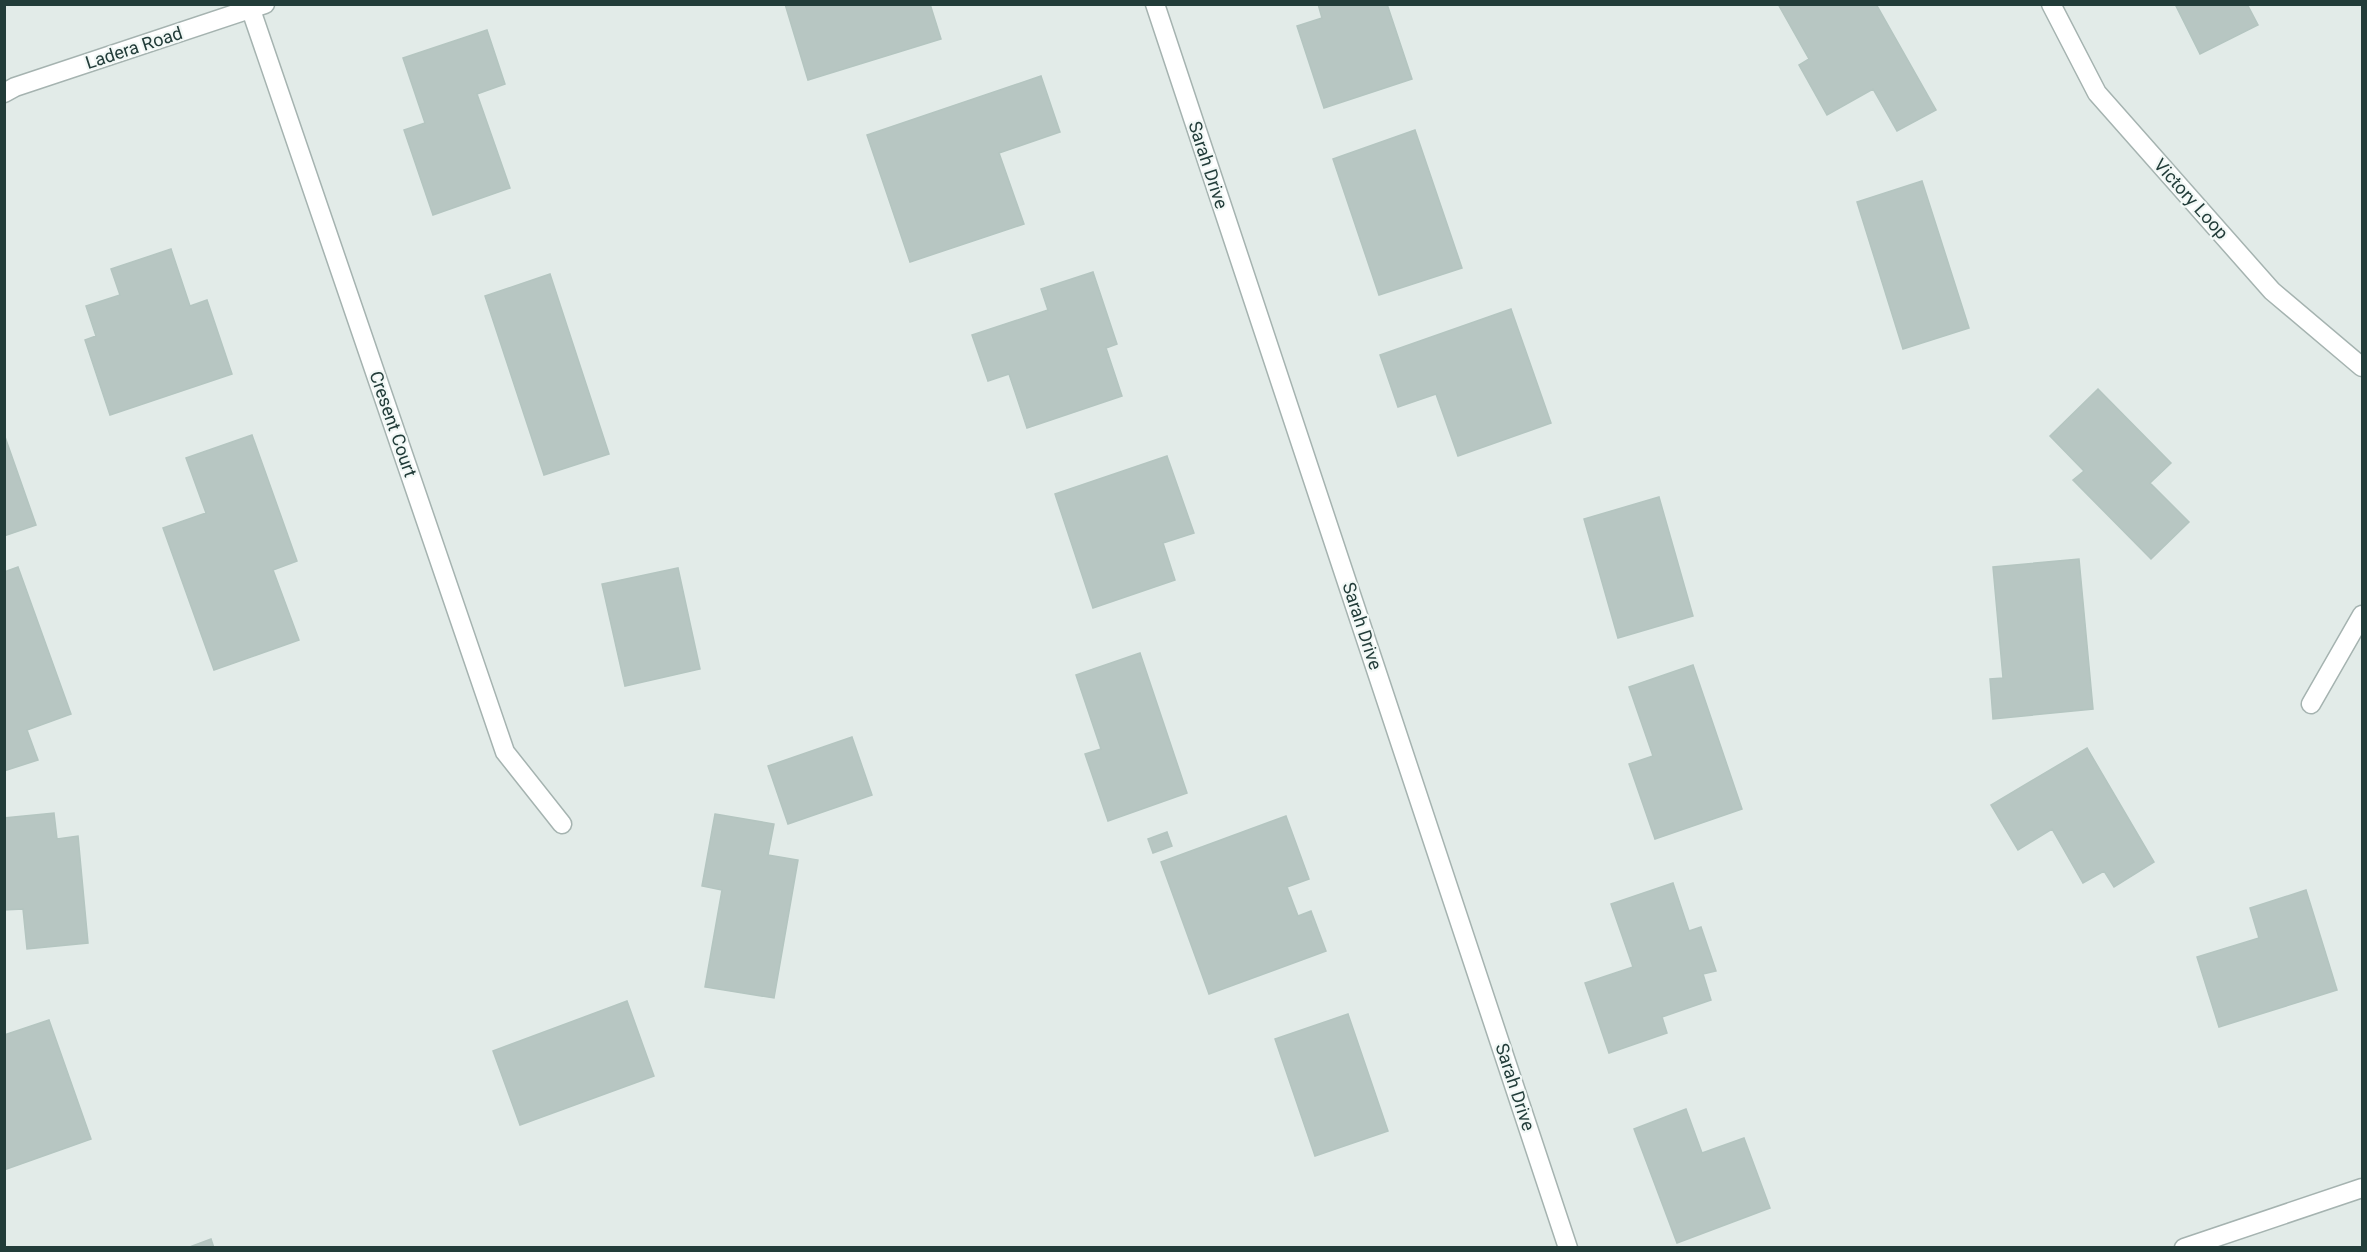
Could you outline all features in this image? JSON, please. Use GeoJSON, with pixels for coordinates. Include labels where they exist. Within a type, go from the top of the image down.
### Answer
{"type":"FeatureCollection","features":[{"type":"Feature","properties":{"kind":"street","name":"Sarah Drive"},"geometry":{"type":"LineString","coordinates":[[1155,4],[1568,1248]]}},
{"type":"Feature","properties":{"kind":"street","name":"Victory Loop"},"geometry":{"type":"LineString","coordinates":[[2051,4],[2097,93],[2272,291],[2362,367]]}},
{"type":"Feature","properties":{"kind":"street","name":"Ladera Road"},"geometry":{"type":"LineString","coordinates":[[4,93],[15,87],[255,6]]}},
{"type":"Feature","properties":{"kind":"street","name":"Cresent Court"},"geometry":{"type":"LineString","coordinates":[[255,6],[506,752],[562,824]]}},
{"type":"Feature","properties":{"kind":"street"},"geometry":{"type":"LineString","coordinates":[[2311,704],[2362,615]]}},
{"type":"Feature","properties":{"kind":"street"},"geometry":{"type":"LineString","coordinates":[[2184,1248],[2362,1188]]}},
{"type":"Feature","properties":{"kind":"building"},"geometry":{"type":"Polygon","coordinates":[[[785,4],[930,4],[941,39],[808,80],[785,4]]]}},
{"type":"Feature","properties":{"kind":"building"},"geometry":{"type":"Polygon","coordinates":[[[1318,4],[1387,4],[1412,79],[1324,108],[1297,26],[1322,18],[1318,4]]]}},
{"type":"Feature","properties":{"kind":"building"},"geometry":{"type":"Polygon","coordinates":[[[1778,4],[1876,4],[1936,110],[1897,131],[1873,89],[1827,115],[1799,65],[1809,59],[1778,4]]]}},
{"type":"Feature","properties":{"kind":"building"},"geometry":{"type":"Polygon","coordinates":[[[2175,4],[2247,4],[2258,25],[2200,54],[2175,4]]]}},
{"type":"Feature","properties":{"kind":"building"},"geometry":{"type":"Polygon","coordinates":[[[487,30],[505,84],[477,94],[510,188],[433,215],[404,130],[425,123],[403,58],[487,30]]]}},
{"type":"Feature","properties":{"kind":"building"},"geometry":{"type":"Polygon","coordinates":[[[1041,76],[1060,132],[999,153],[1024,224],[910,262],[867,135],[1041,76]]]}},
{"type":"Feature","properties":{"kind":"building"},"geometry":{"type":"Polygon","coordinates":[[[1415,130],[1462,268],[1379,295],[1333,159],[1415,130]]]}},
{"type":"Feature","properties":{"kind":"building"},"geometry":{"type":"Polygon","coordinates":[[[1922,181],[1969,328],[1903,349],[1857,202],[1922,181]]]}},
{"type":"Feature","properties":{"kind":"building"},"geometry":{"type":"Polygon","coordinates":[[[171,249],[190,306],[207,300],[232,374],[110,415],[85,340],[96,336],[86,306],[120,295],[111,269],[171,249]]]}},
{"type":"Feature","properties":{"kind":"building"},"geometry":{"type":"Polygon","coordinates":[[[1093,272],[1117,344],[1106,348],[1122,396],[1027,428],[1009,374],[988,381],[972,335],[1048,310],[1041,289],[1093,272]]]}},
{"type":"Feature","properties":{"kind":"building"},"geometry":{"type":"Polygon","coordinates":[[[550,274],[609,454],[544,475],[485,296],[550,274]]]}},
{"type":"Feature","properties":{"kind":"building"},"geometry":{"type":"Polygon","coordinates":[[[1511,309],[1551,423],[1458,456],[1436,394],[1398,407],[1380,355],[1511,309]]]}},
{"type":"Feature","properties":{"kind":"building"},"geometry":{"type":"Polygon","coordinates":[[[2098,389],[2171,463],[2150,483],[2189,522],[2151,559],[2073,480],[2084,471],[2050,436],[2098,389]]]}},
{"type":"Feature","properties":{"kind":"building"},"geometry":{"type":"Polygon","coordinates":[[[4,434],[36,525],[4,536],[4,434]]]}},
{"type":"Feature","properties":{"kind":"building"},"geometry":{"type":"Polygon","coordinates":[[[252,435],[297,561],[273,570],[299,640],[214,670],[163,528],[206,513],[186,458],[252,435]]]}},
{"type":"Feature","properties":{"kind":"building"},"geometry":{"type":"Polygon","coordinates":[[[1167,456],[1194,533],[1163,543],[1175,580],[1093,608],[1055,494],[1167,456]]]}},
{"type":"Feature","properties":{"kind":"building"},"geometry":{"type":"Polygon","coordinates":[[[1659,497],[1693,616],[1618,638],[1584,519],[1659,497]]]}},
{"type":"Feature","properties":{"kind":"building"},"geometry":{"type":"Polygon","coordinates":[[[2079,559],[2093,709],[1993,719],[1990,679],[2003,678],[1993,567],[2079,559]]]}},
{"type":"Feature","properties":{"kind":"building"},"geometry":{"type":"Polygon","coordinates":[[[18,567],[71,714],[27,730],[38,760],[4,771],[4,572],[18,567]]]}},
{"type":"Feature","properties":{"kind":"building"},"geometry":{"type":"Polygon","coordinates":[[[678,568],[700,669],[625,686],[602,584],[678,568]]]}},
{"type":"Feature","properties":{"kind":"building"},"geometry":{"type":"Polygon","coordinates":[[[1140,653],[1187,793],[1108,821],[1085,754],[1101,749],[1076,675],[1140,653]]]}},
{"type":"Feature","properties":{"kind":"building"},"geometry":{"type":"Polygon","coordinates":[[[1693,665],[1742,809],[1655,839],[1629,764],[1653,756],[1629,687],[1693,665]]]}},
{"type":"Feature","properties":{"kind":"building"},"geometry":{"type":"Polygon","coordinates":[[[852,737],[872,795],[788,824],[768,766],[852,737]]]}},
{"type":"Feature","properties":{"kind":"building"},"geometry":{"type":"Polygon","coordinates":[[[2087,748],[2154,862],[2114,887],[2104,871],[2083,883],[2052,829],[2018,850],[1991,805],[2087,748]]]}},
{"type":"Feature","properties":{"kind":"building"},"geometry":{"type":"Polygon","coordinates":[[[54,813],[57,839],[78,836],[88,943],[27,949],[23,909],[4,910],[4,818],[54,813]]]}},
{"type":"Feature","properties":{"kind":"building"},"geometry":{"type":"Polygon","coordinates":[[[715,814],[774,824],[768,855],[798,860],[774,998],[705,987],[722,890],[702,886],[715,814]]]}},
{"type":"Feature","properties":{"kind":"building"},"geometry":{"type":"Polygon","coordinates":[[[1286,816],[1309,879],[1287,887],[1298,916],[1311,911],[1326,951],[1209,994],[1161,862],[1286,816]]]}},
{"type":"Feature","properties":{"kind":"building"},"geometry":{"type":"Polygon","coordinates":[[[1167,832],[1172,846],[1153,853],[1148,839],[1167,832]]]}},
{"type":"Feature","properties":{"kind":"building"},"geometry":{"type":"Polygon","coordinates":[[[1673,883],[1689,931],[1701,927],[1716,971],[1703,974],[1711,1000],[1662,1017],[1667,1033],[1609,1053],[1585,983],[1633,967],[1611,904],[1673,883]]]}},
{"type":"Feature","properties":{"kind":"building"},"geometry":{"type":"Polygon","coordinates":[[[2306,890],[2337,990],[2219,1027],[2197,957],[2259,938],[2250,908],[2306,890]]]}},
{"type":"Feature","properties":{"kind":"building"},"geometry":{"type":"Polygon","coordinates":[[[627,1001],[654,1076],[520,1125],[493,1051],[627,1001]]]}},
{"type":"Feature","properties":{"kind":"building"},"geometry":{"type":"Polygon","coordinates":[[[1348,1014],[1388,1131],[1315,1156],[1275,1039],[1348,1014]]]}},
{"type":"Feature","properties":{"kind":"building"},"geometry":{"type":"Polygon","coordinates":[[[49,1020],[91,1139],[4,1170],[4,1035],[49,1020]]]}},
{"type":"Feature","properties":{"kind":"building"},"geometry":{"type":"Polygon","coordinates":[[[1686,1109],[1702,1153],[1744,1138],[1770,1208],[1677,1243],[1634,1129],[1686,1109]]]}},
{"type":"Feature","properties":{"kind":"building"},"geometry":{"type":"Polygon","coordinates":[[[211,1239],[214,1248],[187,1248],[211,1239]]]}}]}
